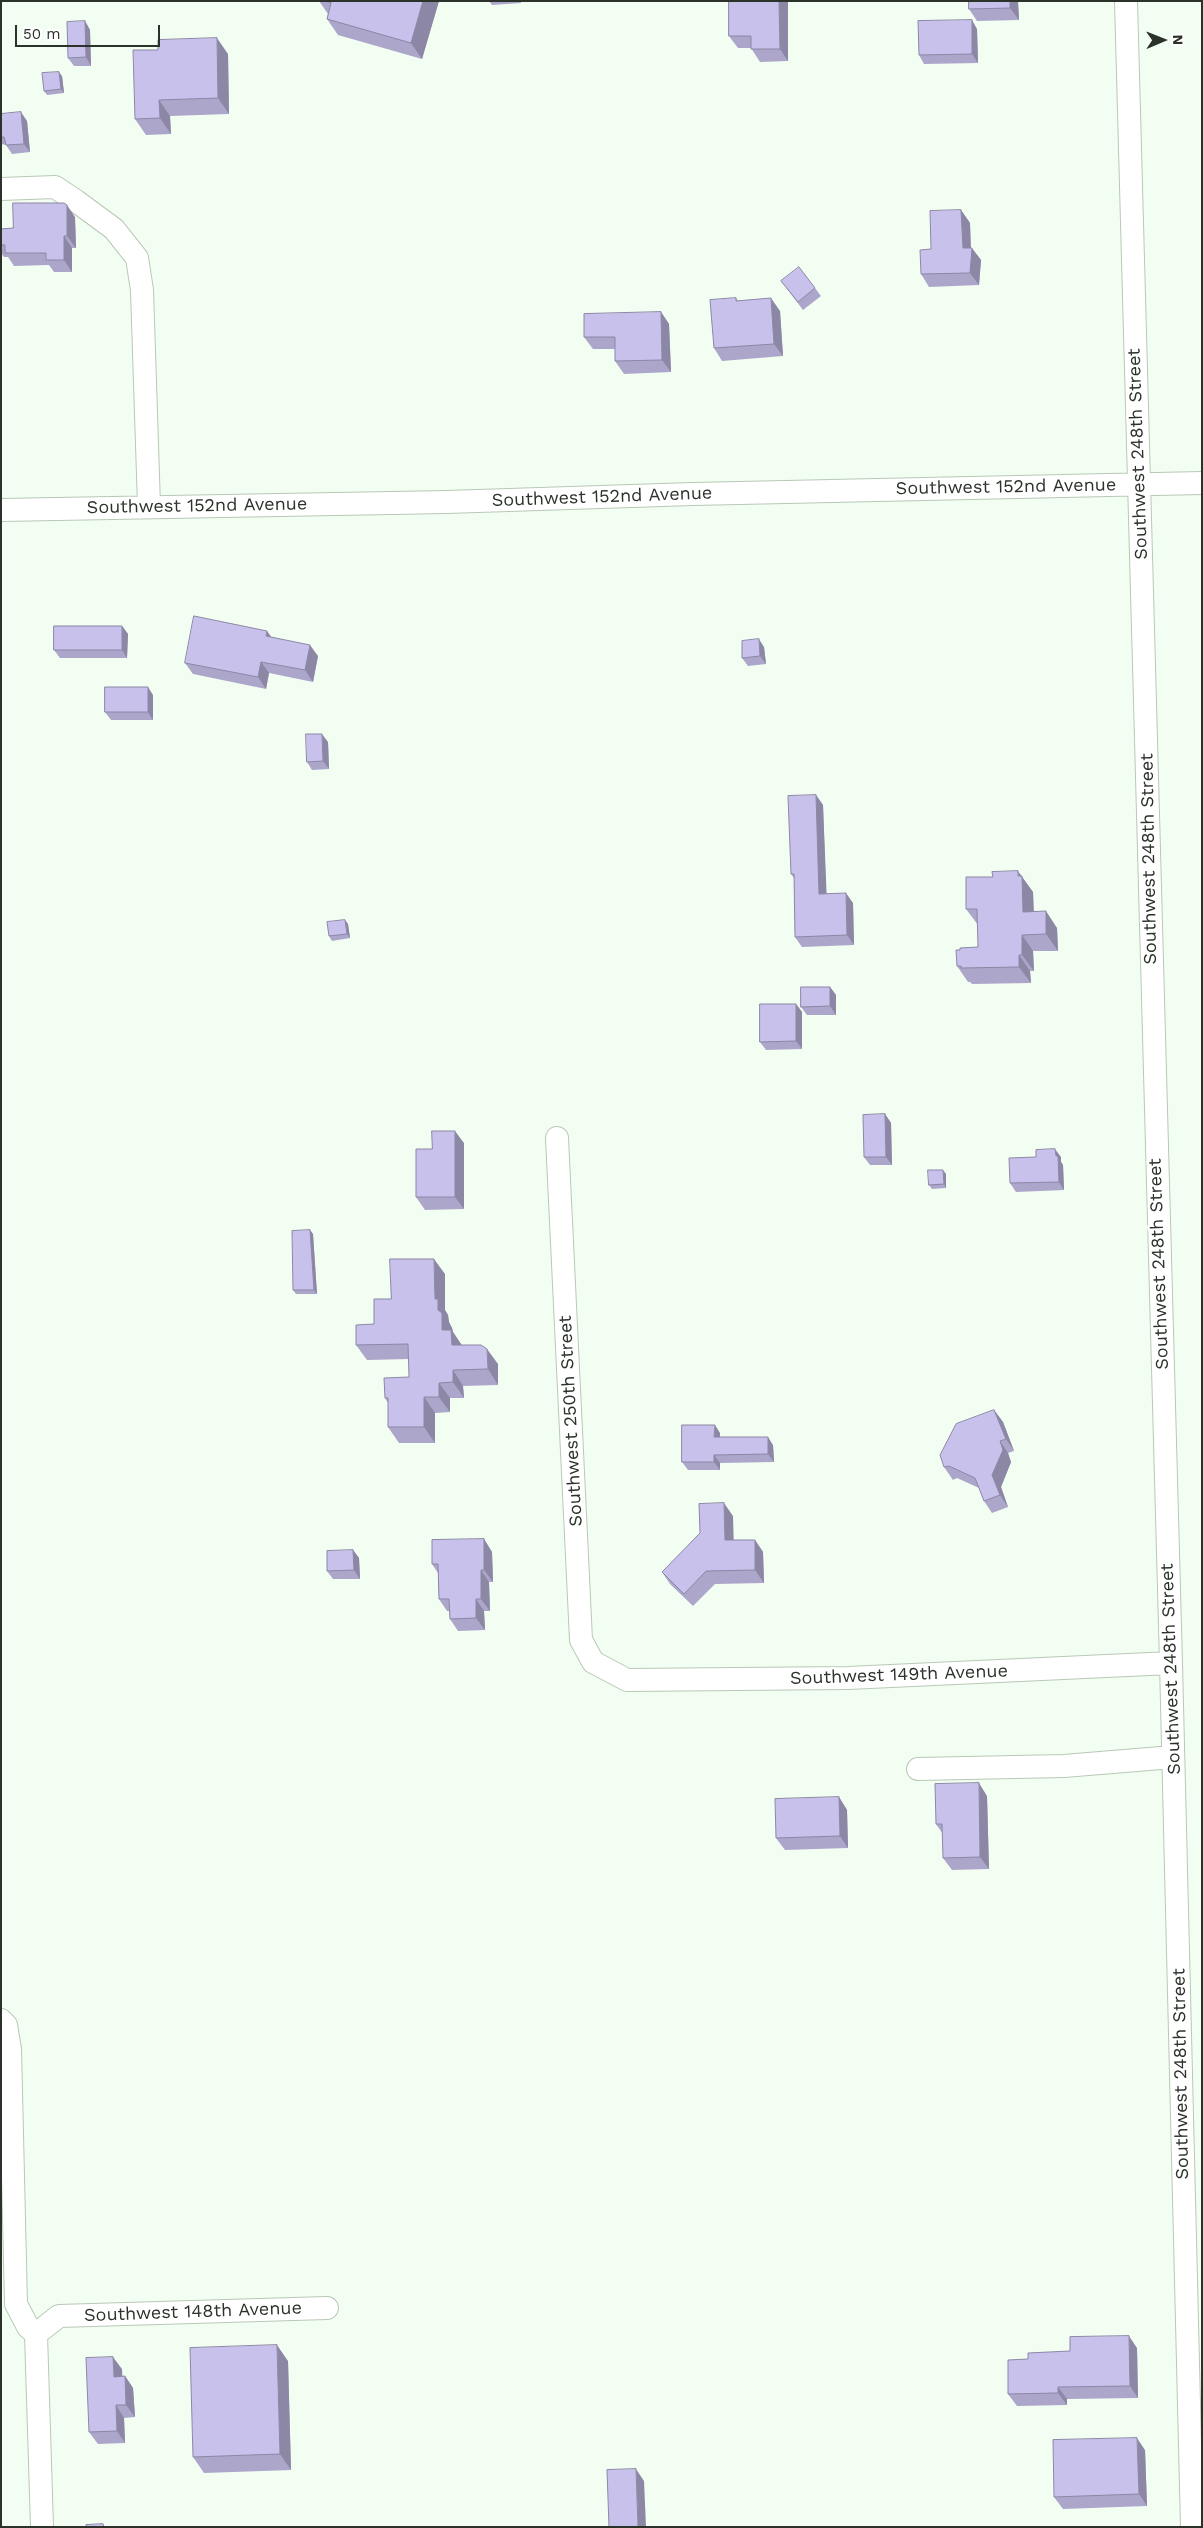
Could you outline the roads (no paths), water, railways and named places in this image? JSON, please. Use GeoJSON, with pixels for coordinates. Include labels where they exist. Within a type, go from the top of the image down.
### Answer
{"type":"FeatureCollection","features":[{"type":"Feature","properties":{"kind":"street","name":"Southwest 248th Street"},"geometry":{"type":"LineString","coordinates":[[1126,1],[1174,1757],[1192,2527]]}},
{"type":"Feature","properties":{"kind":"street"},"geometry":{"type":"LineString","coordinates":[[1,189],[55,187],[114,229],[137,258],[142,290],[149,506]]}},
{"type":"Feature","properties":{"kind":"street","name":"Southwest 152nd Avenue"},"geometry":{"type":"LineString","coordinates":[[1,510],[447,502],[693,494],[1202,483]]}},
{"type":"Feature","properties":{"kind":"street","name":"Southwest 250th Street"},"geometry":{"type":"LineString","coordinates":[[557,1138],[581,1640],[593,1662],[627,1680]]}},
{"type":"Feature","properties":{"kind":"street","name":"Southwest 149th Avenue"},"geometry":{"type":"LineString","coordinates":[[627,1680],[848,1678],[1171,1663]]}},
{"type":"Feature","properties":{"kind":"street"},"geometry":{"type":"LineString","coordinates":[[918,1769],[1064,1766],[1174,1757]]}},
{"type":"Feature","properties":{"kind":"street"},"geometry":{"type":"LineString","coordinates":[[1,2020],[6,2026],[10,2049],[16,2304],[28,2327],[36,2334],[42,2527]]}},
{"type":"Feature","properties":{"kind":"street","name":"Southwest 148th Avenue"},"geometry":{"type":"LineString","coordinates":[[36,2334],[59,2316],[327,2308]]}}]}
